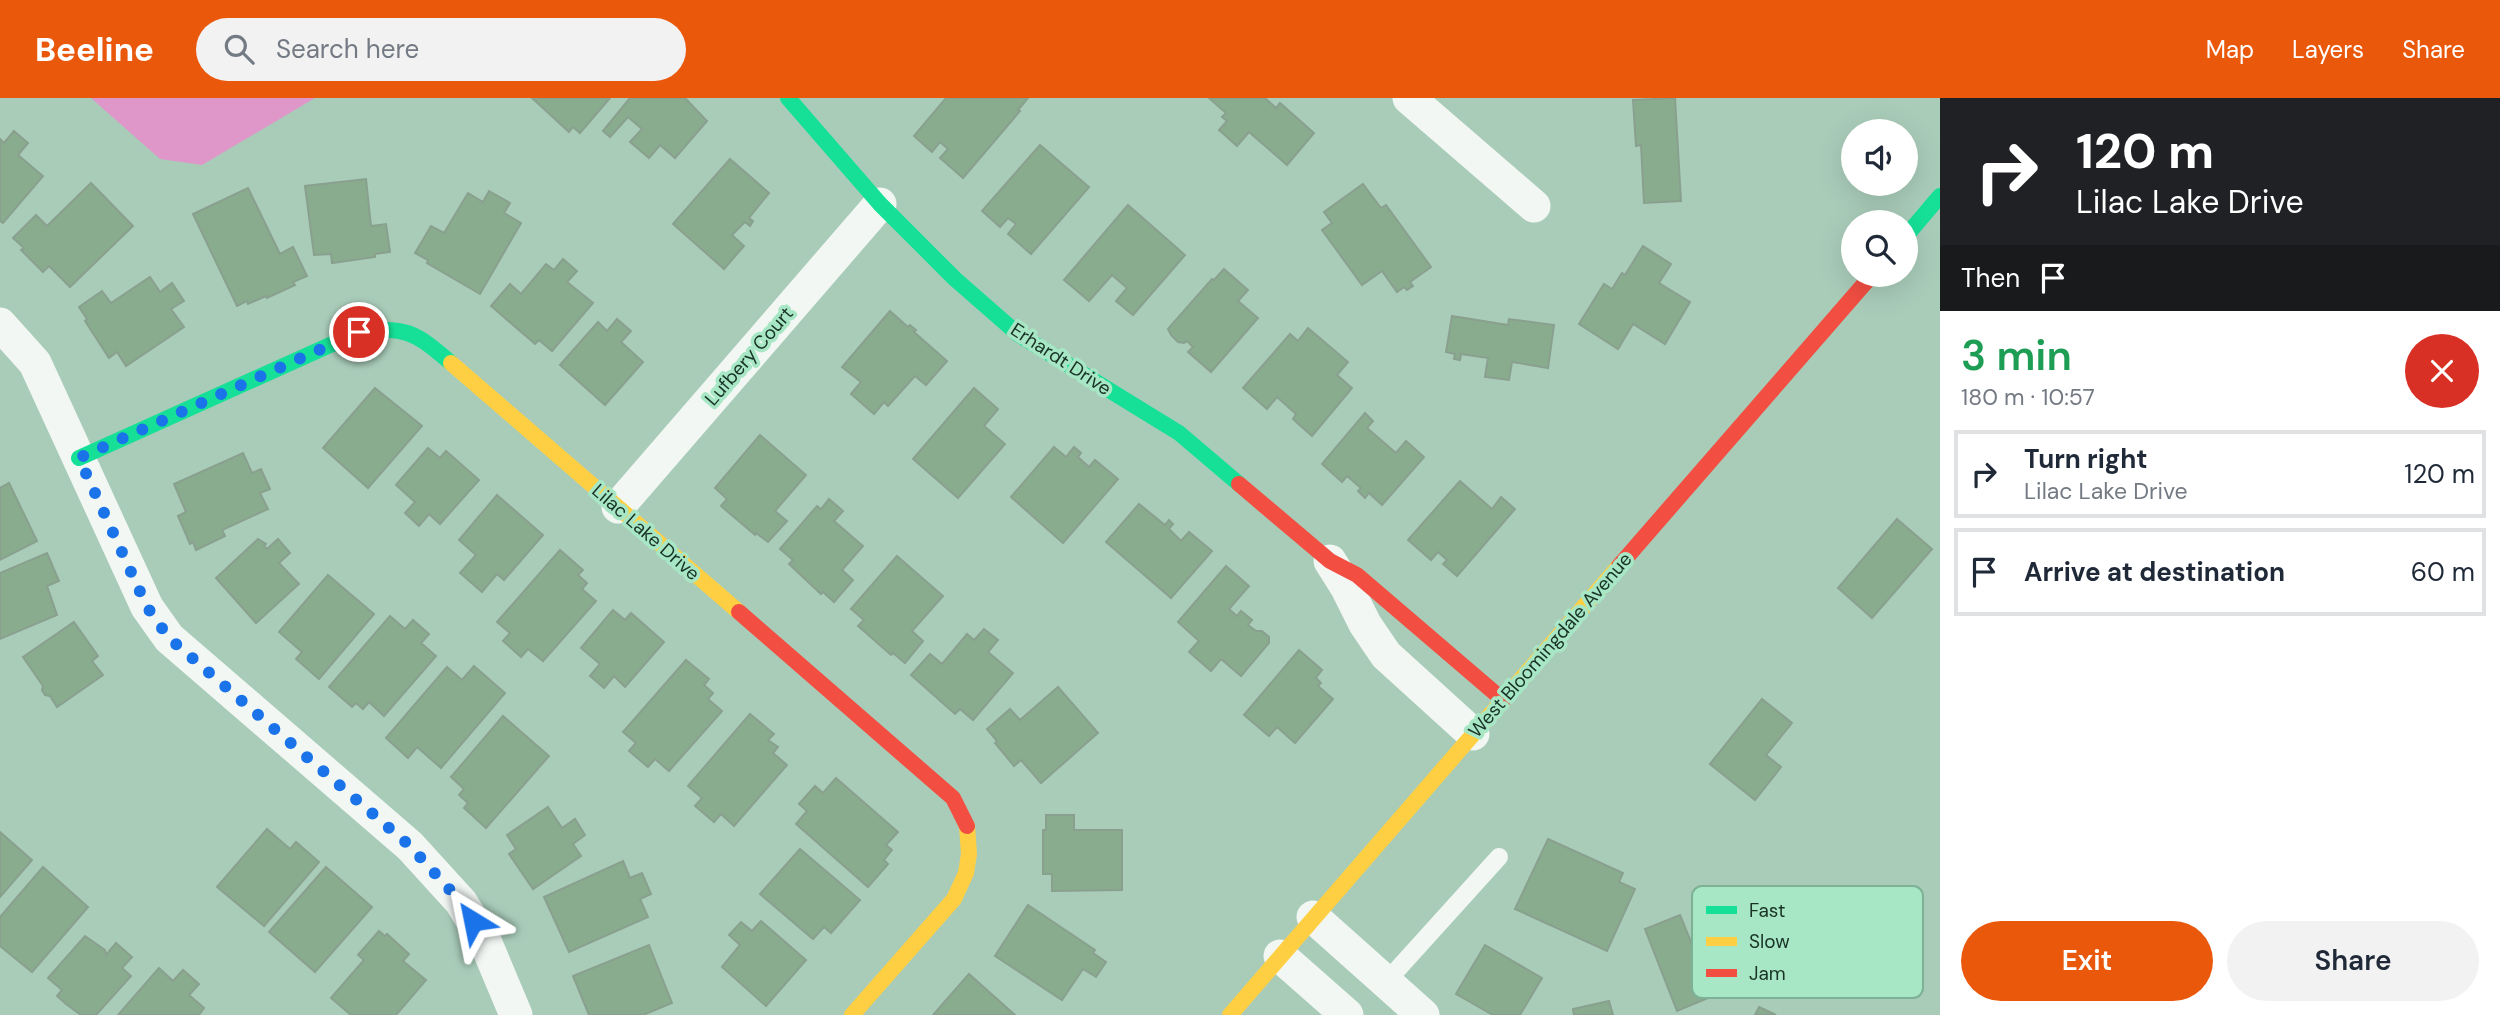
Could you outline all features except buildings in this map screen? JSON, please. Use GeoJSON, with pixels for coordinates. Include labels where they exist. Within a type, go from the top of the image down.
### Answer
{"type":"FeatureCollection","features":[{"type":"Feature","properties":{"kind":"street","name":"Erhardt Drive"},"geometry":{"type":"LineString","coordinates":[[788,98],[880,204],[956,279],[1018,334],[1179,433],[1330,561],[1357,575],[1503,700]]}},
{"type":"Feature","properties":{"kind":"street"},"geometry":{"type":"LineString","coordinates":[[1409,98],[1534,206]]}},
{"type":"Feature","properties":{"kind":"street"},"geometry":{"type":"LineString","coordinates":[[1918,222],[1940,196]]}},
{"type":"Feature","properties":{"kind":"street","name":"Lufbery Court"},"geometry":{"type":"LineString","coordinates":[[618,508],[880,204]]}},
{"type":"Feature","properties":{"kind":"street","name":"West Bloomingdale Avenue"},"geometry":{"type":"LineString","coordinates":[[1230,1015],[1862,287]]}},
{"type":"Feature","properties":{"kind":"street"},"geometry":{"type":"LineString","coordinates":[[0,324],[35,363],[147,607],[169,638],[410,846],[461,902],[485,941],[516,1015]]}},
{"type":"Feature","properties":{"kind":"street","name":"Lilac Lake Drive"},"geometry":{"type":"LineString","coordinates":[[79,458],[359,332],[406,331],[431,346],[953,798],[967,822],[969,854],[966,873],[954,899],[852,1015]]}},
{"type":"Feature","properties":{"kind":"street","name":"Erhardt Drive"},"geometry":{"type":"LineString","coordinates":[[1330,561],[1365,624],[1386,655],[1473,734]]}},
{"type":"Feature","properties":{"kind":"street"},"geometry":{"type":"LineString","coordinates":[[1313,917],[1423,1015]]}},
{"type":"Feature","properties":{"kind":"street"},"geometry":{"type":"LineString","coordinates":[[1280,956],[1347,1015]]}},
{"type":"Feature","properties":{"kind":"lane"},"geometry":{"type":"LineString","coordinates":[[1386,982],[1499,857]]}},
{"type":"Feature","properties":{"kind":"shaded area"},"geometry":{"type":"Polygon","coordinates":[[[91,98],[315,98],[202,165],[160,159],[91,98]]]}},
{"type":"Feature","properties":{"kind":"traffic: fast"},"geometry":{"type":"LineString","coordinates":[[788,98],[880,204],[955,279],[1018,334],[1179,433],[1239,484]]}},
{"type":"Feature","properties":{"kind":"traffic: fast"},"geometry":{"type":"LineString","coordinates":[[1918,222],[1940,196]]}},
{"type":"Feature","properties":{"kind":"traffic: fast"},"geometry":{"type":"LineString","coordinates":[[79,458],[359,332],[388,330],[409,334],[428,344],[451,363]]}},
{"type":"Feature","properties":{"kind":"traffic: slow"},"geometry":{"type":"LineString","coordinates":[[451,363],[739,612]]}},
{"type":"Feature","properties":{"kind":"traffic: slow"},"geometry":{"type":"LineString","coordinates":[[1230,1015],[1619,566]]}},
{"type":"Feature","properties":{"kind":"traffic: slow"},"geometry":{"type":"LineString","coordinates":[[852,1015],[954,899],[966,873],[969,854],[967,826]]}},
{"type":"Feature","properties":{"kind":"traffic: jam"},"geometry":{"type":"LineString","coordinates":[[1619,566],[1862,287]]}},
{"type":"Feature","properties":{"kind":"traffic: jam"},"geometry":{"type":"LineString","coordinates":[[1239,484],[1330,561],[1357,575],[1503,700]]}},
{"type":"Feature","properties":{"kind":"traffic: jam"},"geometry":{"type":"LineString","coordinates":[[739,612],[953,798],[967,826]]}},
{"type":"Feature","properties":{"kind":"route"},"geometry":{"type":"LineString","coordinates":[[359,332],[79,458],[147,607],[169,638],[410,846],[461,902],[473,921]]}}]}
